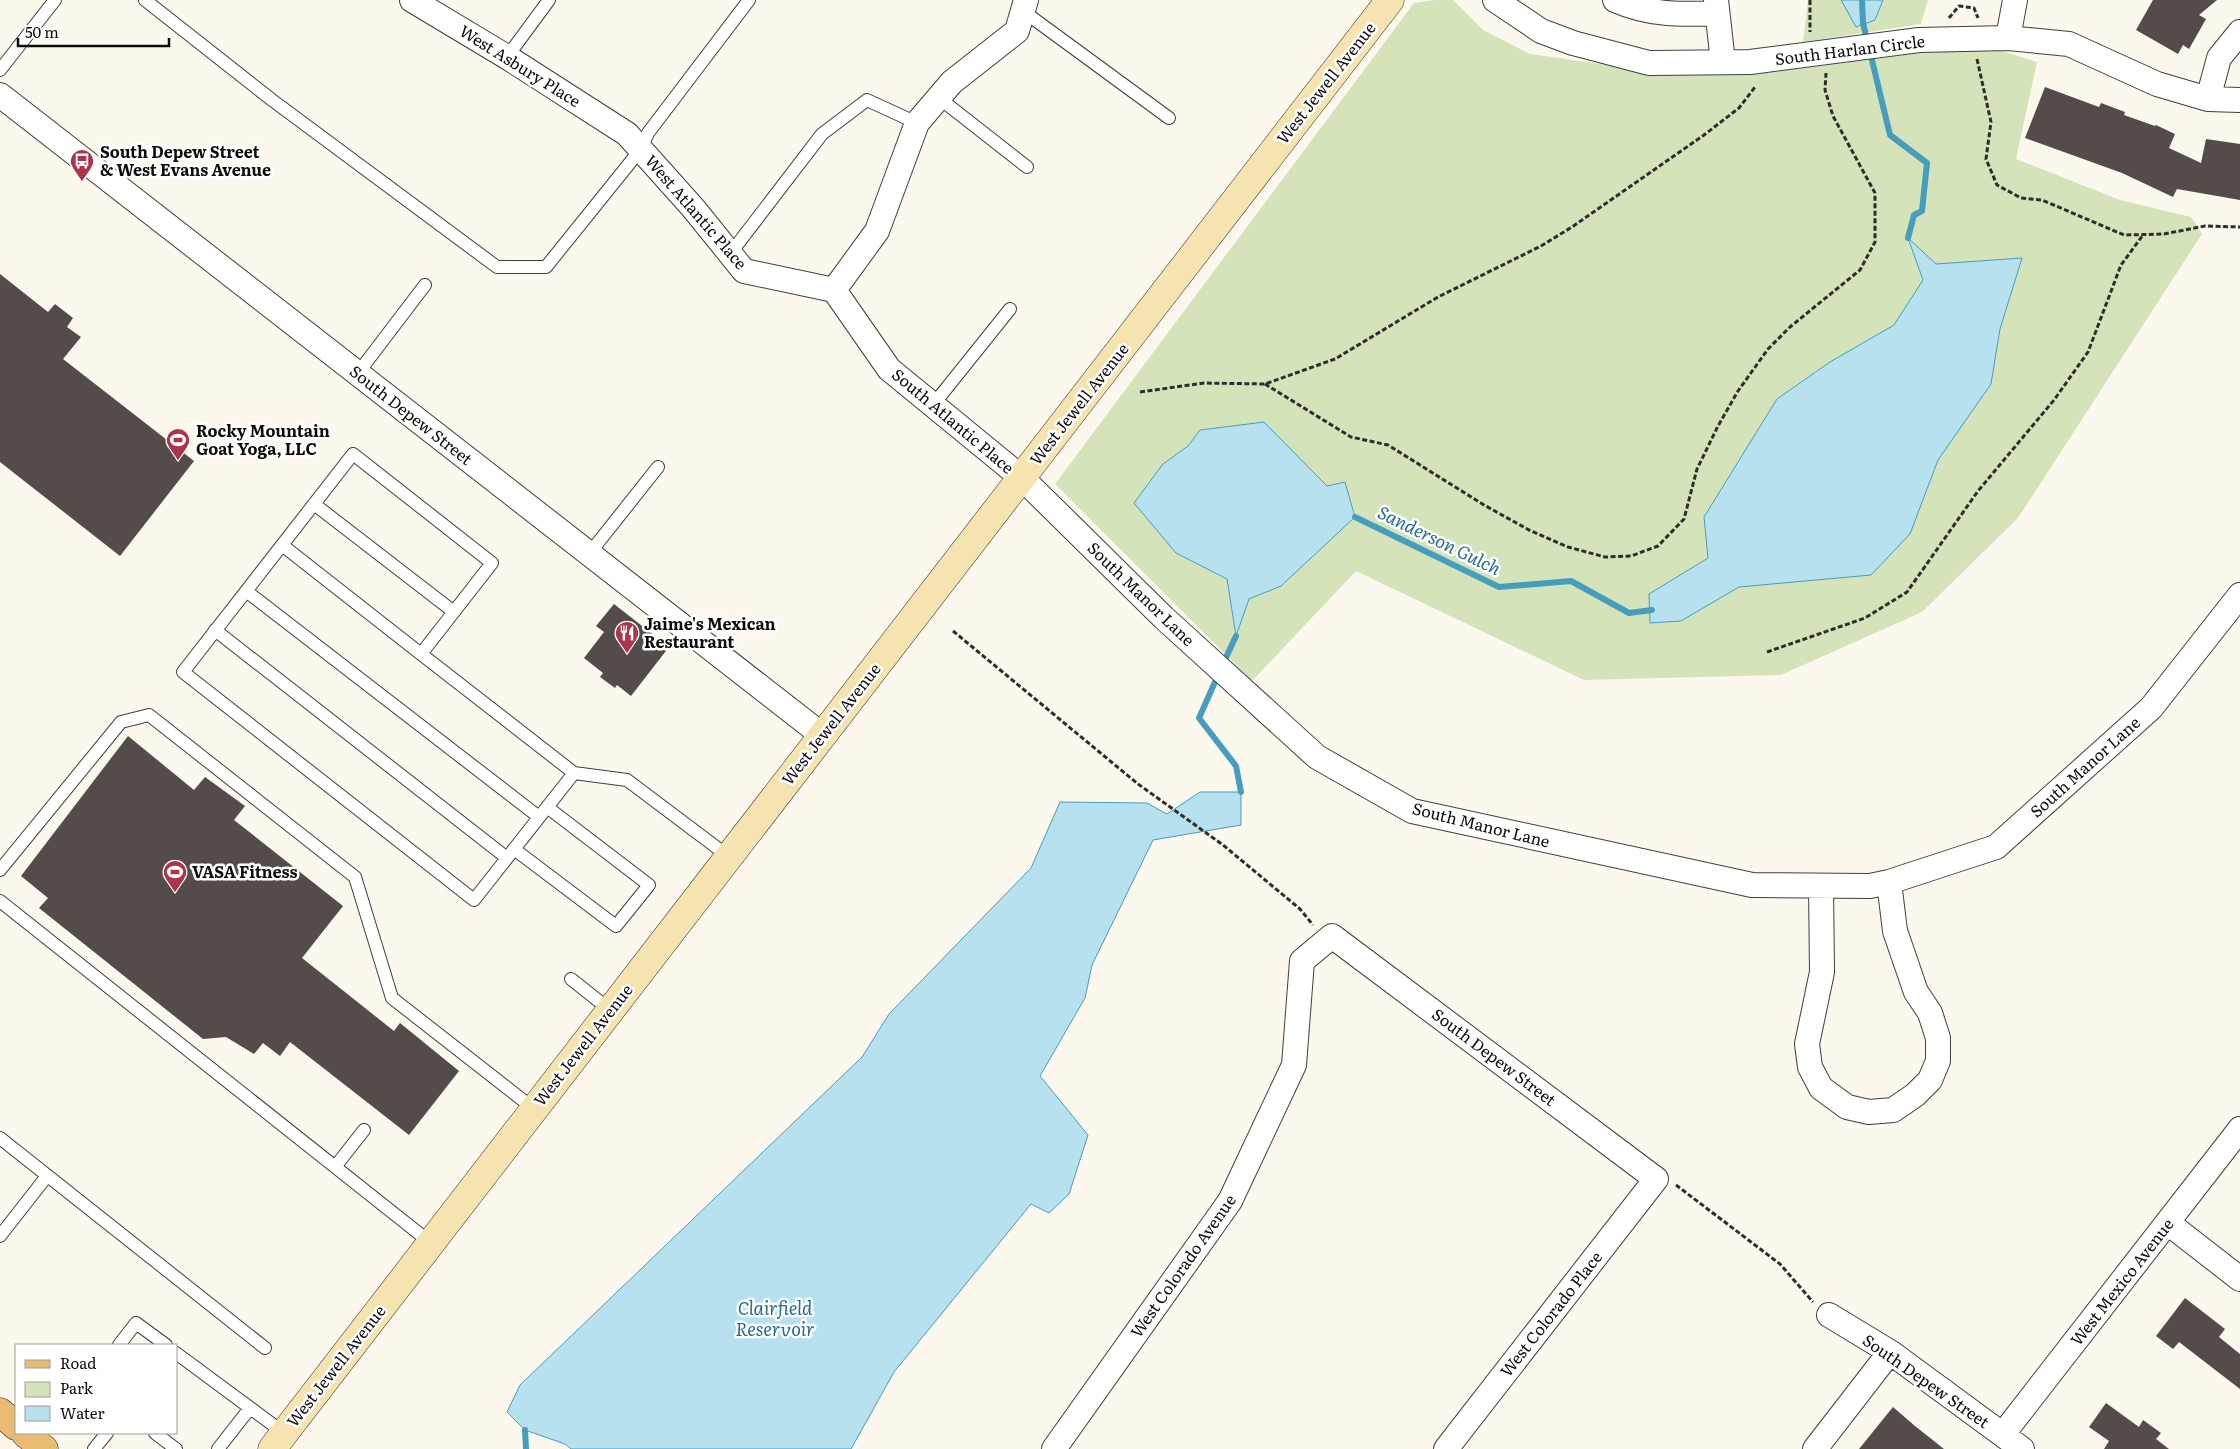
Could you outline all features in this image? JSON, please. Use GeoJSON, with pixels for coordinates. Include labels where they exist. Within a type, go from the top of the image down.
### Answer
{"type":"FeatureCollection","features":[{"type":"Feature","properties":{"kind":"main road","name":"West Jewell Avenue"},"geometry":{"type":"LineString","coordinates":[[278,1441],[1390,0]]}},
{"type":"Feature","properties":{"kind":"main road"},"geometry":{"type":"LineString","coordinates":[[0,1412],[15,1425]]}},
{"type":"Feature","properties":{"kind":"main road"},"geometry":{"type":"LineString","coordinates":[[26,1434],[44,1449]]}},
{"type":"Feature","properties":{"kind":"street","name":"West Asbury Place"},"geometry":{"type":"LineString","coordinates":[[412,0],[507,57],[634,141]]}},
{"type":"Feature","properties":{"kind":"street","name":"South Harlan Circle"},"geometry":{"type":"LineString","coordinates":[[1496,0],[1541,31],[1573,43],[1649,63],[1750,62],[1919,40],[1978,37],[2008,38],[2069,44],[2157,84],[2208,99],[2240,100]]}},
{"type":"Feature","properties":{"kind":"street"},"geometry":{"type":"LineString","coordinates":[[1615,0],[1652,13],[1682,15],[1717,6],[1723,62]]}},
{"type":"Feature","properties":{"kind":"street"},"geometry":{"type":"LineString","coordinates":[[2008,38],[2015,0]]}},
{"type":"Feature","properties":{"kind":"street"},"geometry":{"type":"LineString","coordinates":[[834,290],[877,231],[917,123],[952,82],[1017,31],[1025,5]]}},
{"type":"Feature","properties":{"kind":"street"},"geometry":{"type":"LineString","coordinates":[[2208,99],[2219,58],[2240,32]]}},
{"type":"Feature","properties":{"kind":"street","name":"South Depew Street"},"geometry":{"type":"LineString","coordinates":[[0,95],[822,735]]}},
{"type":"Feature","properties":{"kind":"street","name":"West Atlantic Place"},"geometry":{"type":"LineString","coordinates":[[634,141],[744,271],[834,290]]}},
{"type":"Feature","properties":{"kind":"street","name":"South Atlantic Place"},"geometry":{"type":"LineString","coordinates":[[834,290],[890,369],[1022,478]]}},
{"type":"Feature","properties":{"kind":"street","name":"South Manor Lane"},"geometry":{"type":"LineString","coordinates":[[1022,478],[1179,632],[1317,757],[1412,811],[1752,885],[1870,886],[1889,882],[1996,847],[2151,708],[2240,595]]}},
{"type":"Feature","properties":{"kind":"street"},"geometry":{"type":"LineString","coordinates":[[1820,886],[1822,972],[1806,1044],[1810,1066],[1821,1088],[1847,1107],[1869,1112],[1893,1110],[1915,1095],[1930,1080],[1938,1061],[1938,1038],[1930,1013],[1916,992],[1895,931],[1889,882]]}},
{"type":"Feature","properties":{"kind":"street","name":"South Depew Street"},"geometry":{"type":"LineString","coordinates":[[1329,938],[1656,1179]]}},
{"type":"Feature","properties":{"kind":"street","name":"West Colorado Avenue"},"geometry":{"type":"LineString","coordinates":[[1054,1449],[1230,1201],[1294,1065],[1302,961],[1329,938]]}},
{"type":"Feature","properties":{"kind":"street","name":"West Mexico Avenue"},"geometry":{"type":"LineString","coordinates":[[2003,1434],[2240,1129]]}},
{"type":"Feature","properties":{"kind":"street","name":"West Colorado Place"},"geometry":{"type":"LineString","coordinates":[[1446,1449],[1656,1179]]}},
{"type":"Feature","properties":{"kind":"street"},"geometry":{"type":"LineString","coordinates":[[2168,1223],[2240,1280]]}},
{"type":"Feature","properties":{"kind":"street","name":"South Depew Street"},"geometry":{"type":"LineString","coordinates":[[1829,1316],[1890,1352],[2022,1449]]}},
{"type":"Feature","properties":{"kind":"street"},"geometry":{"type":"LineString","coordinates":[[1814,1449],[1890,1352]]}},
{"type":"Feature","properties":{"kind":"lane"},"geometry":{"type":"LineString","coordinates":[[0,70],[55,0]]}},
{"type":"Feature","properties":{"kind":"lane"},"geometry":{"type":"LineString","coordinates":[[144,0],[272,100],[497,267],[546,267],[634,141],[648,133],[749,0]]}},
{"type":"Feature","properties":{"kind":"lane"},"geometry":{"type":"LineString","coordinates":[[507,57],[549,0]]}},
{"type":"Feature","properties":{"kind":"lane"},"geometry":{"type":"LineString","coordinates":[[1025,5],[1169,118]]}},
{"type":"Feature","properties":{"kind":"lane"},"geometry":{"type":"LineString","coordinates":[[938,98],[1027,167]]}},
{"type":"Feature","properties":{"kind":"lane"},"geometry":{"type":"LineString","coordinates":[[730,254],[822,134],[867,100],[917,123]]}},
{"type":"Feature","properties":{"kind":"lane"},"geometry":{"type":"LineString","coordinates":[[358,373],[424,285]]}},
{"type":"Feature","properties":{"kind":"lane"},"geometry":{"type":"LineString","coordinates":[[933,405],[1010,309]]}},
{"type":"Feature","properties":{"kind":"lane"},"geometry":{"type":"LineString","coordinates":[[421,654],[492,563],[353,454],[183,672],[474,900],[574,773]]}},
{"type":"Feature","properties":{"kind":"lane"},"geometry":{"type":"LineString","coordinates":[[589,554],[658,467]]}},
{"type":"Feature","properties":{"kind":"lane"},"geometry":{"type":"LineString","coordinates":[[314,504],[454,612]]}},
{"type":"Feature","properties":{"kind":"lane"},"geometry":{"type":"LineString","coordinates":[[282,545],[574,773],[627,780],[728,856]]}},
{"type":"Feature","properties":{"kind":"lane"},"geometry":{"type":"LineString","coordinates":[[246,591],[539,818]]}},
{"type":"Feature","properties":{"kind":"lane"},"geometry":{"type":"LineString","coordinates":[[215,630],[511,854],[616,926],[649,885],[547,807]]}},
{"type":"Feature","properties":{"kind":"lane"},"geometry":{"type":"LineString","coordinates":[[0,870],[121,722],[149,715],[355,877],[392,998],[534,1108]]}},
{"type":"Feature","properties":{"kind":"lane"},"geometry":{"type":"LineString","coordinates":[[0,901],[431,1243]]}},
{"type":"Feature","properties":{"kind":"lane"},"geometry":{"type":"LineString","coordinates":[[571,979],[610,1010]]}},
{"type":"Feature","properties":{"kind":"lane"},"geometry":{"type":"LineString","coordinates":[[336,1167],[364,1130]]}},
{"type":"Feature","properties":{"kind":"lane"},"geometry":{"type":"LineString","coordinates":[[0,1138],[265,1348]]}},
{"type":"Feature","properties":{"kind":"lane"},"geometry":{"type":"LineString","coordinates":[[0,1236],[48,1176]]}},
{"type":"Feature","properties":{"kind":"lane"},"geometry":{"type":"LineString","coordinates":[[120,1344],[136,1324],[165,1344]]}},
{"type":"Feature","properties":{"kind":"lane"},"geometry":{"type":"LineString","coordinates":[[178,1354],[250,1408],[278,1441]]}},
{"type":"Feature","properties":{"kind":"lane"},"geometry":{"type":"LineString","coordinates":[[218,1449],[250,1408]]}},
{"type":"Feature","properties":{"kind":"lane"},"geometry":{"type":"LineString","coordinates":[[94,1449],[105,1434]]}},
{"type":"Feature","properties":{"kind":"lane"},"geometry":{"type":"LineString","coordinates":[[156,1434],[176,1449]]}},
{"type":"Feature","properties":{"kind":"path"},"geometry":{"type":"LineString","coordinates":[[1265,384],[1351,437],[1388,446],[1484,505],[1529,530],[1568,547],[1605,558],[1632,556],[1658,546],[1684,519],[1697,470],[1738,391],[1768,349],[1790,327],[1860,270],[1875,242],[1875,193],[1833,116],[1825,90],[1810,0]]}},
{"type":"Feature","properties":{"kind":"path"},"geometry":{"type":"LineString","coordinates":[[1978,37],[1977,66],[1991,122],[1986,159],[1997,185],[2021,198],[2042,200],[2124,236],[2205,226],[2240,226]]}},
{"type":"Feature","properties":{"kind":"path"},"geometry":{"type":"LineString","coordinates":[[1140,392],[1204,383],[1265,384],[1335,359],[1438,298],[1540,246],[1704,135],[1739,108],[1755,87]]}},
{"type":"Feature","properties":{"kind":"path"},"geometry":{"type":"LineString","coordinates":[[1767,652],[1865,618],[1907,592],[1978,491],[2054,400],[2088,352],[2121,265],[2144,235]]}},
{"type":"Feature","properties":{"kind":"path"},"geometry":{"type":"LineString","coordinates":[[953,631],[1138,784],[1223,845],[1300,909],[1329,938]]}},
{"type":"Feature","properties":{"kind":"path"},"geometry":{"type":"LineString","coordinates":[[1656,1179],[1670,1180],[1736,1229],[1780,1264],[1812,1301],[1829,1316]]}},
{"type":"Feature","properties":{"kind":"green space"},"geometry":{"type":"Polygon","coordinates":[[[1453,0],[1483,30],[1530,54],[1680,75],[1750,75],[1944,50],[1995,49],[2037,62],[2016,159],[2120,200],[2191,217],[2202,234],[2018,518],[1922,612],[1781,675],[1584,680],[1356,571],[1252,681],[1055,484],[1414,3],[1453,0]]]}},
{"type":"Feature","properties":{"kind":"green space"},"geometry":{"type":"Polygon","coordinates":[[[1808,0],[1928,0],[1921,24],[1803,42],[1808,0]]]}},
{"type":"Feature","properties":{"kind":"water"},"geometry":{"type":"Polygon","coordinates":[[[1841,0],[1883,0],[1875,20],[1856,27],[1841,0]]]}},
{"type":"Feature","properties":{"kind":"water"},"geometry":{"type":"Polygon","coordinates":[[[1908,238],[1936,264],[2022,258],[2000,329],[1991,384],[1938,460],[1910,534],[1871,575],[1739,587],[1681,621],[1650,623],[1649,594],[1708,558],[1704,517],[1777,399],[1830,362],[1894,325],[1923,280],[1908,238]]]}},
{"type":"Feature","properties":{"kind":"water"},"geometry":{"type":"Polygon","coordinates":[[[1264,422],[1327,486],[1345,482],[1355,517],[1281,586],[1249,599],[1236,636],[1227,579],[1176,553],[1134,503],[1163,464],[1188,446],[1200,430],[1264,422]]]}},
{"type":"Feature","properties":{"kind":"water","name":"Clairfield Reservoir"},"geometry":{"type":"Polygon","coordinates":[[[1200,792],[1241,792],[1241,825],[1153,840],[1092,965],[1085,998],[1040,1076],[1088,1135],[1069,1194],[1049,1213],[1031,1204],[894,1372],[851,1449],[571,1449],[565,1444],[525,1430],[507,1412],[520,1385],[862,1057],[889,1014],[1031,868],[1060,802],[1147,803],[1167,814],[1200,792]]]}},
{"type":"Feature","properties":{"kind":"building"},"geometry":{"type":"Polygon","coordinates":[[[2153,0],[2217,0],[2199,15],[2206,19],[2189,49],[2183,45],[2178,54],[2136,30],[2153,0]]]}},
{"type":"Feature","properties":{"kind":"building"},"geometry":{"type":"Polygon","coordinates":[[[2045,87],[2099,107],[2101,103],[2125,112],[2124,115],[2156,125],[2175,134],[2169,148],[2201,163],[2206,139],[2240,144],[2240,200],[2177,189],[2173,197],[2122,173],[2025,138],[2045,87]]]}},
{"type":"Feature","properties":{"kind":"building"},"geometry":{"type":"Polygon","coordinates":[[[0,274],[48,312],[55,304],[73,318],[67,327],[81,337],[63,359],[194,461],[120,556],[0,462],[0,274]]]}},
{"type":"Feature","properties":{"kind":"building"},"geometry":{"type":"Polygon","coordinates":[[[614,604],[669,647],[631,696],[617,685],[615,688],[600,677],[603,673],[584,658],[604,632],[596,626],[614,604]]]}},
{"type":"Feature","properties":{"kind":"building"},"geometry":{"type":"Polygon","coordinates":[[[128,736],[194,790],[205,777],[245,806],[234,820],[343,906],[302,958],[394,1031],[400,1023],[459,1071],[409,1135],[290,1042],[280,1056],[263,1043],[254,1054],[226,1037],[203,1039],[39,908],[48,898],[21,876],[128,736]]]}},
{"type":"Feature","properties":{"kind":"building"},"geometry":{"type":"Polygon","coordinates":[[[2185,1298],[2225,1329],[2219,1337],[2240,1354],[2240,1389],[2179,1342],[2173,1349],[2156,1336],[2185,1298]]]}},
{"type":"Feature","properties":{"kind":"building"},"geometry":{"type":"Polygon","coordinates":[[[2106,1403],[2139,1427],[2143,1420],[2161,1433],[2156,1439],[2169,1449],[2104,1449],[2109,1441],[2089,1427],[2106,1403]]]}},
{"type":"Feature","properties":{"kind":"building"},"geometry":{"type":"Polygon","coordinates":[[[1893,1407],[1915,1426],[1944,1449],[1859,1449],[1893,1407]]]}},
{"type":"Feature","properties":{"kind":"waterway","name":"Sanderson Gulch"},"geometry":{"type":"LineString","coordinates":[[1862,0],[1863,23],[1890,135],[1927,163],[1922,211],[1914,215],[1908,238]]}},
{"type":"Feature","properties":{"kind":"waterway","name":"Sanderson Gulch"},"geometry":{"type":"LineString","coordinates":[[1355,517],[1499,587],[1571,581],[1629,613],[1652,610]]}},
{"type":"Feature","properties":{"kind":"waterway","name":"Sanderson Gulch"},"geometry":{"type":"LineString","coordinates":[[1223,664],[1236,636]]}},
{"type":"Feature","properties":{"kind":"waterway","name":"Sanderson Gulch"},"geometry":{"type":"LineString","coordinates":[[1219,673],[1199,718],[1236,766],[1241,792]]}},
{"type":"Feature","properties":{"kind":"waterway"},"geometry":{"type":"LineString","coordinates":[[525,1430],[526,1449]]}},
{"type":"Feature","properties":{"kind":"place","name":"South Depew Street & West Evans Avenue"},"geometry":{"type":"Point","coordinates":[82,182]}},
{"type":"Feature","properties":{"kind":"place","name":"Rocky Mountain Goat Yoga, LLC"},"geometry":{"type":"Point","coordinates":[178,461]}},
{"type":"Feature","properties":{"kind":"place","name":"Jaime's Mexican Restaurant"},"geometry":{"type":"Point","coordinates":[627,654]}},
{"type":"Feature","properties":{"kind":"place","name":"VASA Fitness"},"geometry":{"type":"Point","coordinates":[175,893]}}]}
